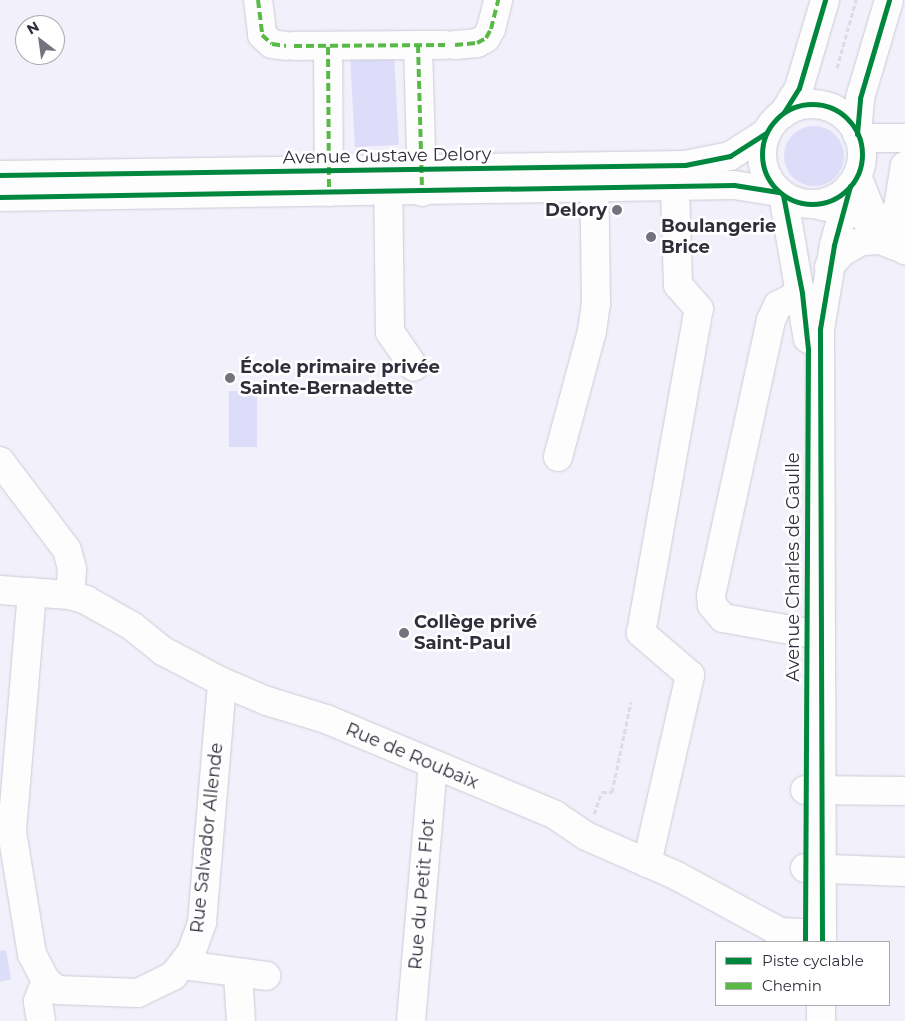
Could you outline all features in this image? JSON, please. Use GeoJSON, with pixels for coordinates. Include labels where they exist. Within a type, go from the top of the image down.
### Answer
{"type":"FeatureCollection","features":[{"type":"Feature","properties":{"kind":"street"},"geometry":{"type":"LineString","coordinates":[[258,0],[262,35],[272,44],[290,46],[468,45],[486,38],[492,29],[498,0]]}},
{"type":"Feature","properties":{"kind":"street"},"geometry":{"type":"LineString","coordinates":[[825,0],[799,88],[774,124],[762,148],[762,164],[768,180],[781,194],[801,203],[815,204],[837,198],[850,190],[861,156],[858,136],[858,104],[889,0]]}},
{"type":"Feature","properties":{"kind":"street"},"geometry":{"type":"LineString","coordinates":[[418,45],[421,181]]}},
{"type":"Feature","properties":{"kind":"street"},"geometry":{"type":"LineString","coordinates":[[328,46],[329,182]]}},
{"type":"Feature","properties":{"kind":"street"},"geometry":{"type":"LineString","coordinates":[[774,124],[800,106],[825,106],[841,114],[858,136],[902,146]]}},
{"type":"Feature","properties":{"kind":"street","name":"Avenue Gustave Delory"},"geometry":{"type":"LineString","coordinates":[[0,197],[329,182],[594,178],[713,161],[736,153],[774,124]]}},
{"type":"Feature","properties":{"kind":"street"},"geometry":{"type":"LineString","coordinates":[[895,240],[905,166]]}},
{"type":"Feature","properties":{"kind":"street","name":"Avenue Gustave Delory"},"geometry":{"type":"LineString","coordinates":[[0,175],[329,182]]}},
{"type":"Feature","properties":{"kind":"street"},"geometry":{"type":"LineString","coordinates":[[558,457],[596,304],[594,178]]}},
{"type":"Feature","properties":{"kind":"street","name":"Avenue Gustave Delory"},"geometry":{"type":"LineString","coordinates":[[594,178],[675,187],[744,185],[781,194]]}},
{"type":"Feature","properties":{"kind":"street","name":"Avenue Gustave Delory"},"geometry":{"type":"LineString","coordinates":[[388,181],[390,332],[414,367]]}},
{"type":"Feature","properties":{"kind":"street"},"geometry":{"type":"LineString","coordinates":[[647,863],[690,674],[641,633],[700,309],[678,285],[675,187]]}},
{"type":"Feature","properties":{"kind":"street"},"geometry":{"type":"LineString","coordinates":[[850,190],[867,204],[895,240]]}},
{"type":"Feature","properties":{"kind":"street","name":"Avenue Charles de Gaulle"},"geometry":{"type":"LineString","coordinates":[[814,938],[820,330],[830,268],[850,190]]}},
{"type":"Feature","properties":{"kind":"street","name":"Avenue Charles de Gaulle"},"geometry":{"type":"LineString","coordinates":[[781,194],[802,293],[809,368],[807,633],[814,790]]}},
{"type":"Feature","properties":{"kind":"street"},"geometry":{"type":"LineString","coordinates":[[830,268],[842,252],[862,241],[895,240]]}},
{"type":"Feature","properties":{"kind":"street"},"geometry":{"type":"LineString","coordinates":[[802,293],[778,305],[771,320],[711,596],[712,605],[724,618],[807,633]]}},
{"type":"Feature","properties":{"kind":"street"},"geometry":{"type":"LineString","coordinates":[[0,462],[67,550],[72,569],[70,595]]}},
{"type":"Feature","properties":{"kind":"street","name":"Rue de Roubaix"},"geometry":{"type":"LineString","coordinates":[[0,590],[70,595],[101,607],[132,626],[163,652],[222,682],[267,701],[308,712],[433,766],[555,815],[586,836],[677,876],[760,924],[780,932],[814,938]]}},
{"type":"Feature","properties":{"kind":"street"},"geometry":{"type":"LineString","coordinates":[[32,592],[9,740],[12,816],[9,872],[32,954],[46,981],[38,1001],[41,1021]]}},
{"type":"Feature","properties":{"kind":"street","name":"Rue Salvador Allende"},"geometry":{"type":"LineString","coordinates":[[46,981],[57,990],[71,992],[138,993],[161,984],[183,965],[191,953],[202,922],[222,682]]}},
{"type":"Feature","properties":{"kind":"street","name":"Rue du Petit Flot"},"geometry":{"type":"LineString","coordinates":[[411,1021],[433,766]]}},
{"type":"Feature","properties":{"kind":"street"},"geometry":{"type":"LineString","coordinates":[[814,790],[905,791]]}},
{"type":"Feature","properties":{"kind":"street"},"geometry":{"type":"LineString","coordinates":[[814,869],[905,872]]}},
{"type":"Feature","properties":{"kind":"street"},"geometry":{"type":"LineString","coordinates":[[183,965],[238,975],[266,976]]}},
{"type":"Feature","properties":{"kind":"street"},"geometry":{"type":"LineString","coordinates":[[238,975],[241,1021]]}},
{"type":"Feature","properties":{"kind":"street"},"geometry":{"type":"LineString","coordinates":[[804,1006],[804,1021]]}},
{"type":"Feature","properties":{"kind":"street"},"geometry":{"type":"LineString","coordinates":[[821,1006],[821,1021]]}},
{"type":"Feature","properties":{"kind":"path"},"geometry":{"type":"LineString","coordinates":[[837,68],[856,0]]}},
{"type":"Feature","properties":{"kind":"path"},"geometry":{"type":"LineString","coordinates":[[808,60],[866,76]]}},
{"type":"Feature","properties":{"kind":"path"},"geometry":{"type":"LineString","coordinates":[[586,836],[602,792],[612,792],[631,702]]}},
{"type":"Feature","properties":{"kind":"shaded area"},"geometry":{"type":"Polygon","coordinates":[[[394,53],[399,145],[355,147],[350,55],[394,53]]]}},
{"type":"Feature","properties":{"kind":"shaded area"},"geometry":{"type":"Polygon","coordinates":[[[808,126],[820,126],[836,134],[842,144],[844,156],[842,168],[836,178],[820,186],[808,186],[792,178],[784,162],[784,150],[792,134],[808,126]]]}},
{"type":"Feature","properties":{"kind":"shaded area"},"geometry":{"type":"Polygon","coordinates":[[[229,391],[257,391],[257,447],[229,447],[229,391]]]}},
{"type":"Feature","properties":{"kind":"shaded area"},"geometry":{"type":"Polygon","coordinates":[[[6,950],[11,979],[0,982],[0,951],[6,950]]]}},
{"type":"Feature","properties":{"kind":"marked path"},"geometry":{"type":"LineString","coordinates":[[258,0],[262,35],[272,44],[286,46]]}},
{"type":"Feature","properties":{"kind":"marked path"},"geometry":{"type":"LineString","coordinates":[[455,45],[477,43],[486,38],[491,29],[498,0]]}},
{"type":"Feature","properties":{"kind":"marked path"},"geometry":{"type":"LineString","coordinates":[[418,45],[422,192]]}},
{"type":"Feature","properties":{"kind":"marked path"},"geometry":{"type":"LineString","coordinates":[[294,46],[445,45]]}},
{"type":"Feature","properties":{"kind":"marked path"},"geometry":{"type":"LineString","coordinates":[[328,47],[329,192]]}},
{"type":"Feature","properties":{"kind":"cycle path"},"geometry":{"type":"LineString","coordinates":[[784,112],[799,88],[825,0]]}},
{"type":"Feature","properties":{"kind":"cycle path"},"geometry":{"type":"LineString","coordinates":[[857,134],[860,98],[889,0]]}},
{"type":"Feature","properties":{"kind":"cycle path"},"geometry":{"type":"LineString","coordinates":[[812,104],[822,105],[840,112],[854,126],[861,144],[862,154],[861,164],[854,182],[840,196],[822,203],[812,204],[802,203],[784,196],[770,182],[763,164],[762,154],[763,144],[770,126],[784,112],[802,105],[812,104]]}},
{"type":"Feature","properties":{"kind":"cycle path"},"geometry":{"type":"LineString","coordinates":[[0,175],[685,165],[730,156],[766,133]]}},
{"type":"Feature","properties":{"kind":"cycle path"},"geometry":{"type":"LineString","coordinates":[[0,197],[734,185],[778,192]]}},
{"type":"Feature","properties":{"kind":"cycle path"},"geometry":{"type":"LineString","coordinates":[[822,941],[820,329],[834,245],[850,186]]}},
{"type":"Feature","properties":{"kind":"cycle path"},"geometry":{"type":"LineString","coordinates":[[783,195],[802,293],[808,349],[805,941]]}},
{"type":"Feature","properties":{"kind":"place","name":"Delory"},"geometry":{"type":"Point","coordinates":[617,210]}},
{"type":"Feature","properties":{"kind":"place","name":"Boulangerie Brice"},"geometry":{"type":"Point","coordinates":[651,237]}},
{"type":"Feature","properties":{"kind":"place","name":"École primaire privée Sainte-Bernadette"},"geometry":{"type":"Point","coordinates":[230,378]}},
{"type":"Feature","properties":{"kind":"place","name":"Collège privé Saint-Paul"},"geometry":{"type":"Point","coordinates":[404,633]}}]}
